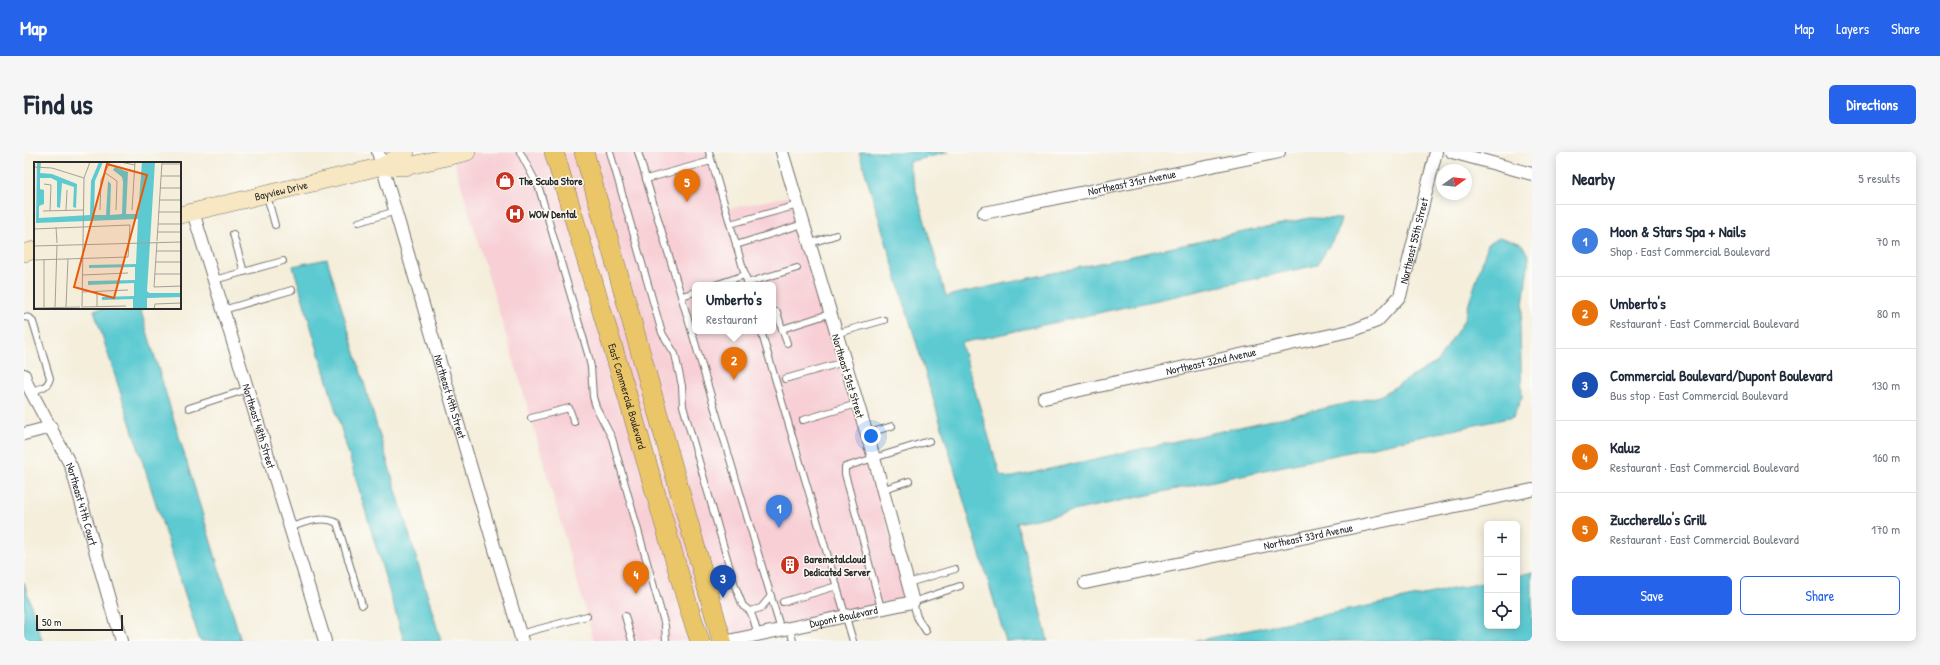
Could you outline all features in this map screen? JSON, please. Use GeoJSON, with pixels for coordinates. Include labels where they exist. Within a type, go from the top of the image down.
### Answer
{"type":"FeatureCollection","features":[{"type":"Feature","properties":{"kind":"main road","name":"East Commercial Boulevard"},"geometry":{"type":"LineString","coordinates":[[554,152],[616,357],[690,612],[700,641]]}},
{"type":"Feature","properties":{"kind":"main road"},"geometry":{"type":"LineString","coordinates":[[584,152],[722,641]]}},
{"type":"Feature","properties":{"kind":"main road"},"geometry":{"type":"LineString","coordinates":[[616,357],[629,373],[638,378],[648,379]]}},
{"type":"Feature","properties":{"kind":"main road"},"geometry":{"type":"LineString","coordinates":[[625,388],[634,389],[655,404]]}},
{"type":"Feature","properties":{"kind":"main road"},"geometry":{"type":"LineString","coordinates":[[690,612],[705,632],[713,640],[718,641]]}},
{"type":"Feature","properties":{"kind":"street","name":"Bayview Drive"},"geometry":{"type":"LineString","coordinates":[[186,213],[266,194],[406,152]]}},
{"type":"Feature","properties":{"kind":"street","name":"Bayview Drive"},"geometry":{"type":"LineString","coordinates":[[380,159],[405,167],[467,152]]}},
{"type":"Feature","properties":{"kind":"street","name":"Northeast 51st Street"},"geometry":{"type":"LineString","coordinates":[[782,152],[835,334],[874,458],[881,490],[908,583],[912,602]]}},
{"type":"Feature","properties":{"kind":"street","name":"Northeast 31st Avenue"},"geometry":{"type":"LineString","coordinates":[[984,213],[1279,152]]}},
{"type":"Feature","properties":{"kind":"street","name":"Northeast 55th Street"},"geometry":{"type":"LineString","coordinates":[[1377,321],[1400,296],[1436,152]]}},
{"type":"Feature","properties":{"kind":"street"},"geometry":{"type":"LineString","coordinates":[[1452,152],[1532,174]]}},
{"type":"Feature","properties":{"kind":"street","name":"Northeast 49th Street"},"geometry":{"type":"LineString","coordinates":[[380,159],[386,184],[396,211],[521,638]]}},
{"type":"Feature","properties":{"kind":"street","name":"Northeast 48th Street"},"geometry":{"type":"LineString","coordinates":[[186,213],[214,280],[326,641]]}},
{"type":"Feature","properties":{"kind":"street"},"geometry":{"type":"LineString","coordinates":[[24,253],[34,250]]}},
{"type":"Feature","properties":{"kind":"street","name":"Northeast 32nd Avenue"},"geometry":{"type":"LineString","coordinates":[[1044,398],[1354,330],[1377,321]]}},
{"type":"Feature","properties":{"kind":"street","name":"Northeast 47th Court"},"geometry":{"type":"LineString","coordinates":[[24,375],[71,466],[121,641]]}},
{"type":"Feature","properties":{"kind":"street"},"geometry":{"type":"LineString","coordinates":[[24,434],[50,427]]}},
{"type":"Feature","properties":{"kind":"street","name":"Northeast 33rd Avenue"},"geometry":{"type":"LineString","coordinates":[[1085,583],[1532,490]]}},
{"type":"Feature","properties":{"kind":"street","name":"Dupont Boulevard"},"geometry":{"type":"LineString","coordinates":[[728,641],[912,602]]}},
{"type":"Feature","properties":{"kind":"lane"},"geometry":{"type":"LineString","coordinates":[[520,152],[539,188],[588,354],[591,367],[593,397],[600,416],[612,438],[665,626],[666,641]]}},
{"type":"Feature","properties":{"kind":"lane"},"geometry":{"type":"LineString","coordinates":[[610,152],[662,333],[675,354],[682,386],[683,406],[735,586],[743,606],[750,611],[758,635]]}},
{"type":"Feature","properties":{"kind":"lane"},"geometry":{"type":"LineString","coordinates":[[638,152],[692,330]]}},
{"type":"Feature","properties":{"kind":"lane"},"geometry":{"type":"LineString","coordinates":[[709,152],[747,282]]}},
{"type":"Feature","properties":{"kind":"lane"},"geometry":{"type":"LineString","coordinates":[[646,179],[711,161]]}},
{"type":"Feature","properties":{"kind":"lane"},"geometry":{"type":"LineString","coordinates":[[266,194],[275,225]]}},
{"type":"Feature","properties":{"kind":"lane"},"geometry":{"type":"LineString","coordinates":[[730,224],[798,205]]}},
{"type":"Feature","properties":{"kind":"lane"},"geometry":{"type":"LineString","coordinates":[[359,222],[396,211]]}},
{"type":"Feature","properties":{"kind":"lane"},"geometry":{"type":"LineString","coordinates":[[736,245],[803,224]]}},
{"type":"Feature","properties":{"kind":"lane"},"geometry":{"type":"LineString","coordinates":[[233,234],[244,272]]}},
{"type":"Feature","properties":{"kind":"lane"},"geometry":{"type":"LineString","coordinates":[[808,244],[836,235]]}},
{"type":"Feature","properties":{"kind":"lane"},"geometry":{"type":"LineString","coordinates":[[214,280],[283,261]]}},
{"type":"Feature","properties":{"kind":"lane"},"geometry":{"type":"LineString","coordinates":[[753,282],[797,268]]}},
{"type":"Feature","properties":{"kind":"lane"},"geometry":{"type":"LineString","coordinates":[[724,282],[745,275]]}},
{"type":"Feature","properties":{"kind":"lane"},"geometry":{"type":"LineString","coordinates":[[223,310],[292,290]]}},
{"type":"Feature","properties":{"kind":"lane"},"geometry":{"type":"LineString","coordinates":[[682,296],[692,293]]}},
{"type":"Feature","properties":{"kind":"lane"},"geometry":{"type":"LineString","coordinates":[[777,312],[787,344]]}},
{"type":"Feature","properties":{"kind":"lane"},"geometry":{"type":"LineString","coordinates":[[782,329],[829,314]]}},
{"type":"Feature","properties":{"kind":"lane"},"geometry":{"type":"LineString","coordinates":[[24,317],[30,318],[33,322],[50,378],[49,383],[46,386],[31,391]]}},
{"type":"Feature","properties":{"kind":"lane"},"geometry":{"type":"LineString","coordinates":[[835,334],[884,320]]}},
{"type":"Feature","properties":{"kind":"lane"},"geometry":{"type":"LineString","coordinates":[[693,334],[771,596],[785,629],[793,641]]}},
{"type":"Feature","properties":{"kind":"lane"},"geometry":{"type":"LineString","coordinates":[[762,334],[853,641]]}},
{"type":"Feature","properties":{"kind":"lane"},"geometry":{"type":"LineString","coordinates":[[785,379],[844,362]]}},
{"type":"Feature","properties":{"kind":"lane"},"geometry":{"type":"LineString","coordinates":[[189,408],[248,389]]}},
{"type":"Feature","properties":{"kind":"lane"},"geometry":{"type":"LineString","coordinates":[[803,420],[857,404]]}},
{"type":"Feature","properties":{"kind":"lane"},"geometry":{"type":"LineString","coordinates":[[530,418],[569,408],[574,422]]}},
{"type":"Feature","properties":{"kind":"lane"},"geometry":{"type":"LineString","coordinates":[[866,434],[892,426]]}},
{"type":"Feature","properties":{"kind":"lane"},"geometry":{"type":"LineString","coordinates":[[881,608],[845,474],[845,467],[929,441]]}},
{"type":"Feature","properties":{"kind":"lane"},"geometry":{"type":"LineString","coordinates":[[881,490],[909,481]]}},
{"type":"Feature","properties":{"kind":"lane"},"geometry":{"type":"LineString","coordinates":[[290,527],[322,518],[331,519],[336,522],[362,605]]}},
{"type":"Feature","properties":{"kind":"lane"},"geometry":{"type":"LineString","coordinates":[[908,583],[955,569]]}},
{"type":"Feature","properties":{"kind":"lane"},"geometry":{"type":"LineString","coordinates":[[783,602],[837,586]]}},
{"type":"Feature","properties":{"kind":"lane"},"geometry":{"type":"LineString","coordinates":[[926,631],[917,618],[912,602],[960,586]]}},
{"type":"Feature","properties":{"kind":"lane"},"geometry":{"type":"LineString","coordinates":[[750,611],[761,608],[771,596]]}},
{"type":"Feature","properties":{"kind":"lane"},"geometry":{"type":"LineString","coordinates":[[521,638],[587,616]]}},
{"type":"Feature","properties":{"kind":"lane"},"geometry":{"type":"LineString","coordinates":[[625,616],[632,641]]}},
{"type":"Feature","properties":{"kind":"shaded area"},"geometry":{"type":"Polygon","coordinates":[[[451,152],[709,152],[727,209],[790,196],[829,314],[908,603],[729,641],[594,641],[531,418],[451,152]]]}},
{"type":"Feature","properties":{"kind":"water"},"geometry":{"type":"Polygon","coordinates":[[[859,152],[949,152],[908,162],[946,296],[1309,218],[1341,219],[1337,233],[1317,265],[961,343],[1000,475],[1009,478],[1380,396],[1437,362],[1463,322],[1488,244],[1499,237],[1522,244],[1529,257],[1520,329],[1522,397],[1513,417],[1017,523],[1048,641],[1006,641],[859,152]]]}},
{"type":"Feature","properties":{"kind":"water"},"geometry":{"type":"Polygon","coordinates":[[[327,259],[441,641],[404,641],[293,266],[327,259]]]}},
{"type":"Feature","properties":{"kind":"water"},"geometry":{"type":"Polygon","coordinates":[[[140,309],[241,641],[200,641],[94,310],[140,309]]]}},
{"type":"Feature","properties":{"kind":"water"},"geometry":{"type":"Polygon","coordinates":[[[1532,572],[1532,641],[1195,641],[1484,583],[1484,629],[1520,629],[1520,575],[1532,572]]]}},
{"type":"Feature","properties":{"kind":"water"},"geometry":{"type":"Polygon","coordinates":[[[24,582],[42,641],[24,641],[24,582]]]}},
{"type":"Feature","properties":{"kind":"place","name":"The Scuba Store"},"geometry":{"type":"Point","coordinates":[505,181]}},
{"type":"Feature","properties":{"kind":"place","name":"Zuccherello's Grill"},"geometry":{"type":"Point","coordinates":[687,202]}},
{"type":"Feature","properties":{"kind":"place","name":"WOW Dental"},"geometry":{"type":"Point","coordinates":[515,214]}},
{"type":"Feature","properties":{"kind":"place","name":"Umberto's"},"geometry":{"type":"Point","coordinates":[734,380]}},
{"type":"Feature","properties":{"kind":"place","name":"Moon & Stars Spa + Nails"},"geometry":{"type":"Point","coordinates":[779,528]}},
{"type":"Feature","properties":{"kind":"place","name":"Baremetalcloud Dedicated Server"},"geometry":{"type":"Point","coordinates":[790,565]}},
{"type":"Feature","properties":{"kind":"place","name":"Kaluz"},"geometry":{"type":"Point","coordinates":[636,594]}},
{"type":"Feature","properties":{"kind":"place","name":"Commercial Boulevard/Dupont Boulevard"},"geometry":{"type":"Point","coordinates":[723,598]}}]}
